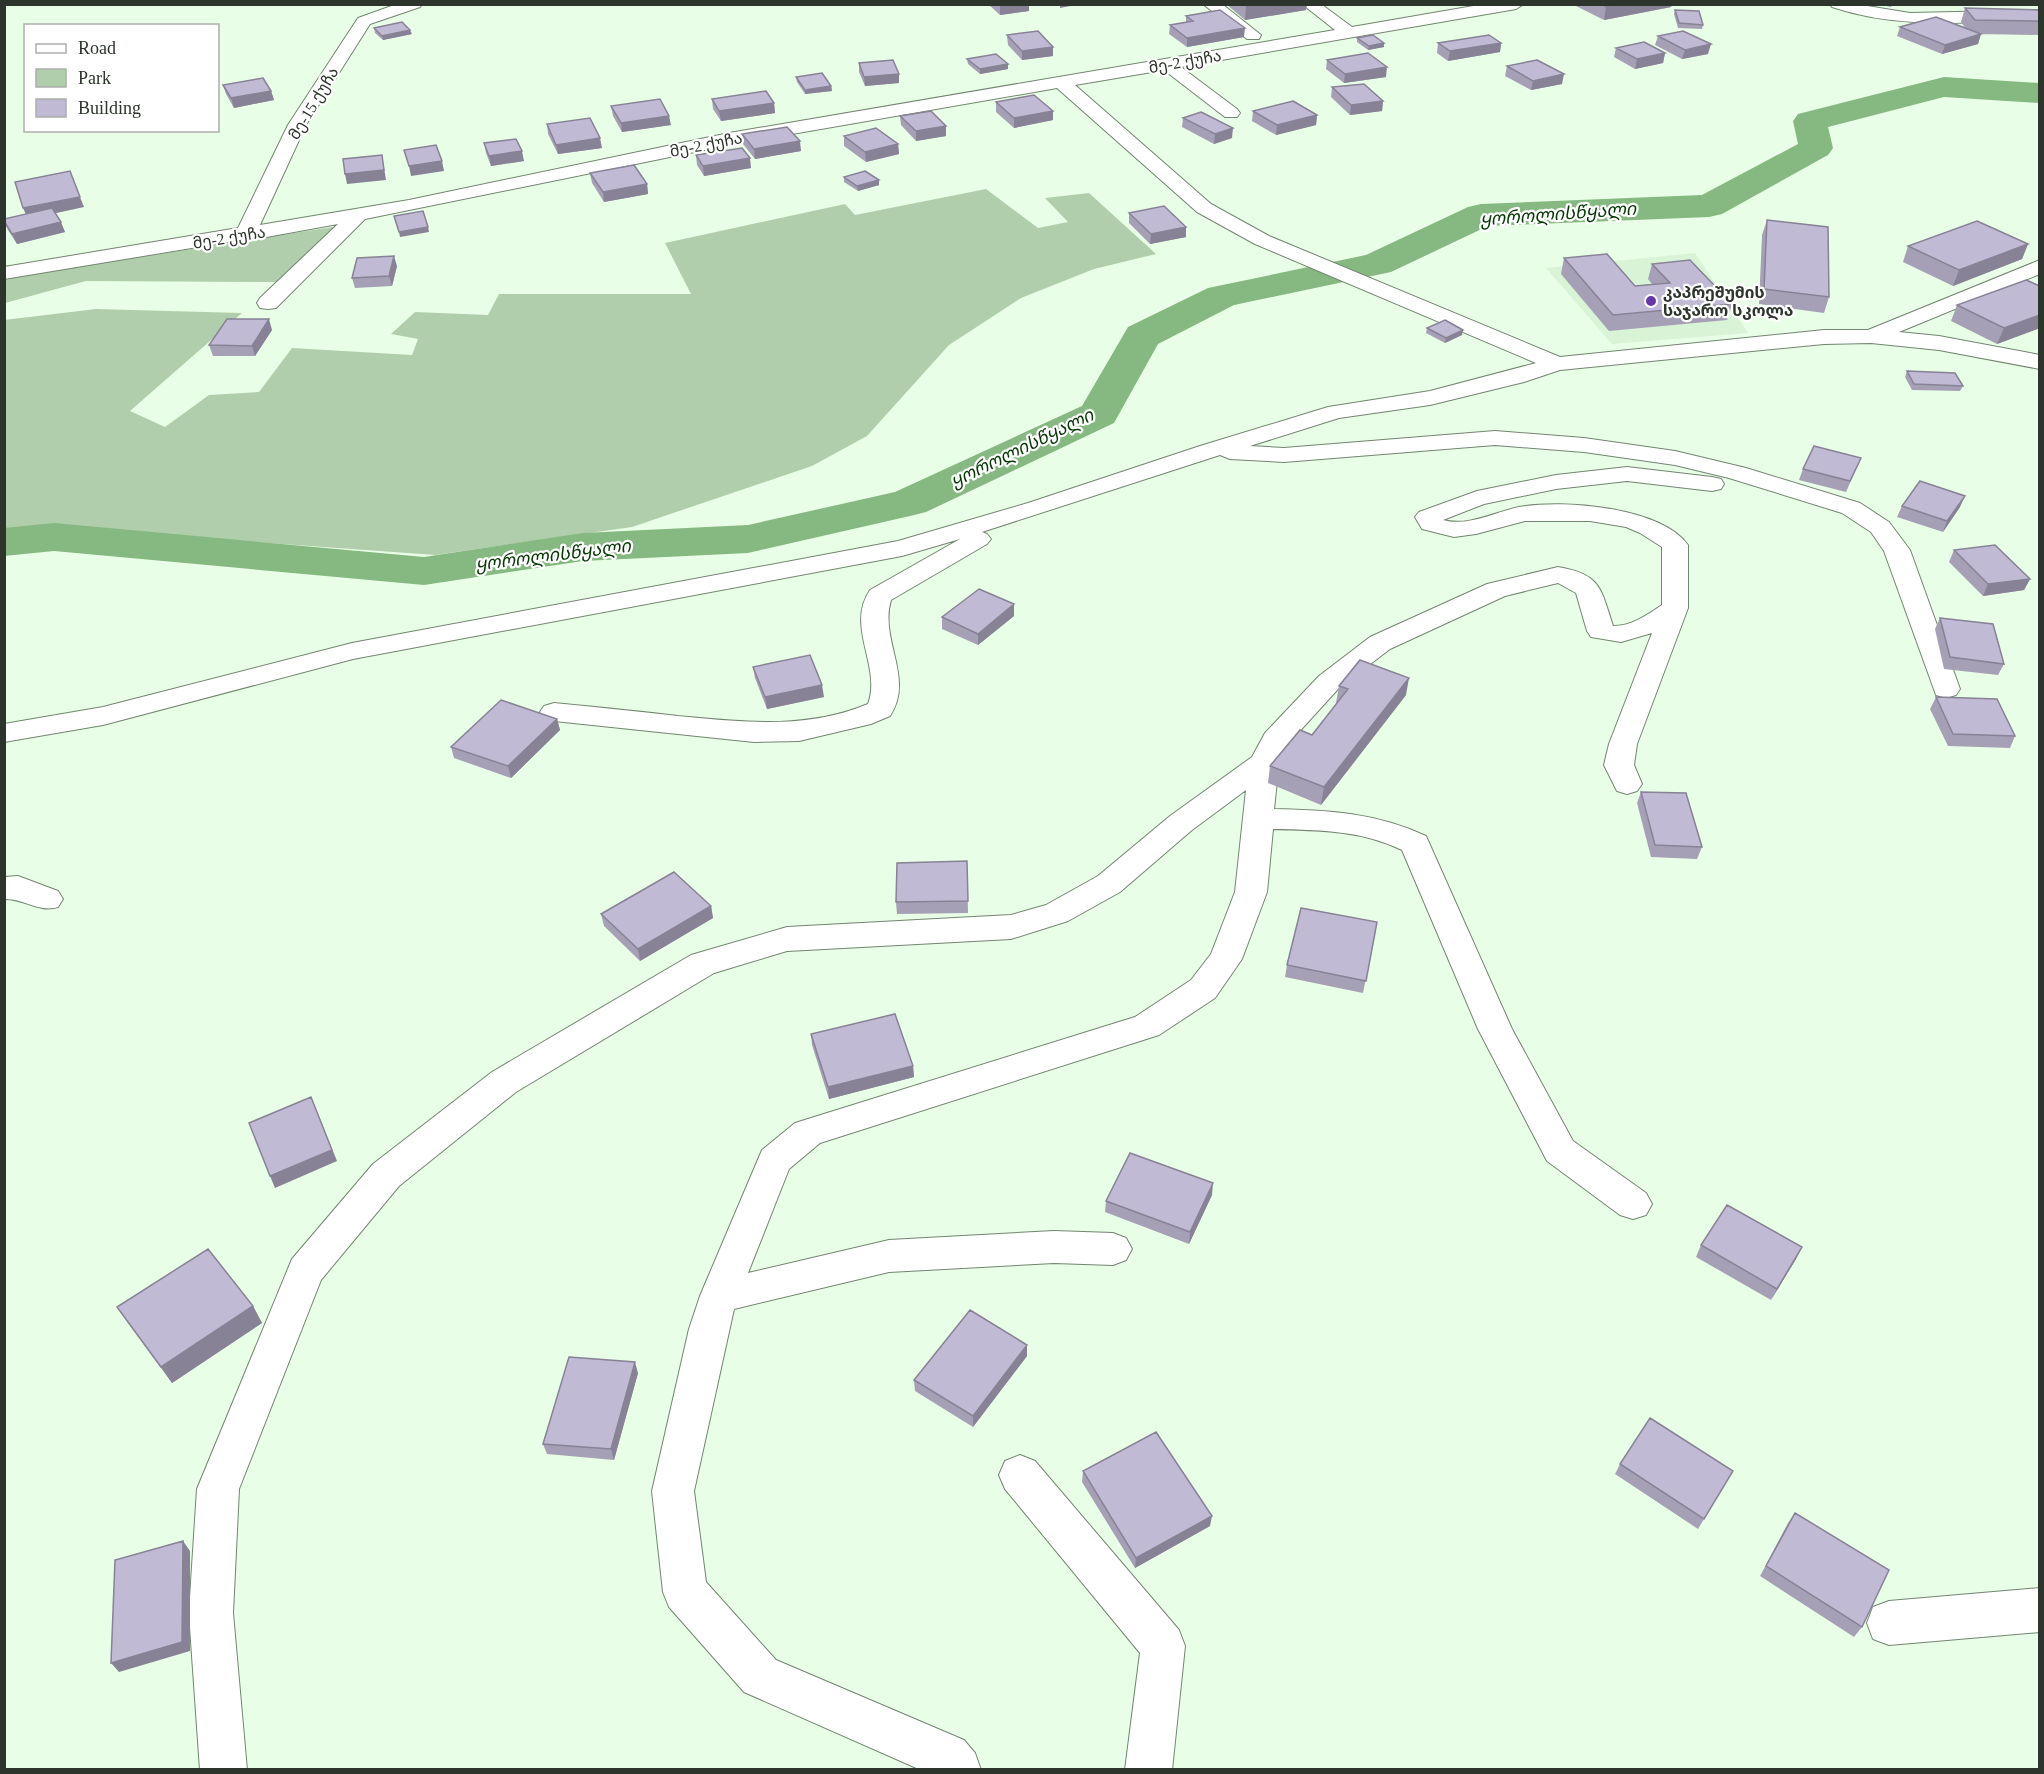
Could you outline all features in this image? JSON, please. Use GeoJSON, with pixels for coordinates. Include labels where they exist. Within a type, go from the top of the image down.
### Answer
{"type":"FeatureCollection","features":[{"type":"Feature","properties":{"kind":"street","name":"მე-15 ქუჩა"},"geometry":{"type":"LineString","coordinates":[[245,235],[297,125],[364,21],[414,4]]}},
{"type":"Feature","properties":{"kind":"street"},"geometry":{"type":"LineString","coordinates":[[1211,4],[1268,46]]}},
{"type":"Feature","properties":{"kind":"street"},"geometry":{"type":"LineString","coordinates":[[1310,4],[1348,32]]}},
{"type":"Feature","properties":{"kind":"street","name":"მე-2 ქუჩა"},"geometry":{"type":"LineString","coordinates":[[4,273],[358,215],[729,139],[1516,4]]}},
{"type":"Feature","properties":{"kind":"street"},"geometry":{"type":"LineString","coordinates":[[1839,4],[1861,11],[1903,18],[2040,15]]}},
{"type":"Feature","properties":{"kind":"street"},"geometry":{"type":"LineString","coordinates":[[1941,17],[1964,4]]}},
{"type":"Feature","properties":{"kind":"street"},"geometry":{"type":"LineString","coordinates":[[1167,64],[1231,114]]}},
{"type":"Feature","properties":{"kind":"street"},"geometry":{"type":"LineString","coordinates":[[1061,82],[1204,208],[1262,240],[1557,364]]}},
{"type":"Feature","properties":{"kind":"street"},"geometry":{"type":"LineString","coordinates":[[268,303],[358,215]]}},
{"type":"Feature","properties":{"kind":"street"},"geometry":{"type":"LineString","coordinates":[[1870,336],[2040,266]]}},
{"type":"Feature","properties":{"kind":"street"},"geometry":{"type":"LineString","coordinates":[[4,733],[103,716],[352,651],[902,548],[1037,508],[1208,451],[1336,412],[1431,398],[1516,377],[1557,364],[1812,338],[1870,336],[1939,343],[2040,362]]}},
{"type":"Feature","properties":{"kind":"street"},"geometry":{"type":"LineString","coordinates":[[1953,367],[2040,373]]}},
{"type":"Feature","properties":{"kind":"street"},"geometry":{"type":"LineString","coordinates":[[1208,451],[1284,455],[1496,438],[1584,445],[1674,459],[1737,473],[1851,508],[1880,527],[1897,550],[1946,689]]}},
{"type":"Feature","properties":{"kind":"street"},"geometry":{"type":"LineString","coordinates":[[1627,784],[1619,765],[1623,744],[1675,608],[1675,545],[1664,535],[1625,517],[1593,513],[1522,513],[1458,531],[1442,530],[1431,524],[1428,517],[1478,498],[1556,482],[1627,474],[1714,484],[1726,482],[1737,473]]}},
{"type":"Feature","properties":{"kind":"street"},"geometry":{"type":"LineString","coordinates":[[554,712],[754,733],[799,732],[861,718],[880,710],[886,698],[885,665],[872,631],[872,610],[879,596],[950,554],[1037,508]]}},
{"type":"Feature","properties":{"kind":"street"},"geometry":{"type":"LineString","coordinates":[[958,1770],[947,1757],[760,1676],[685,1592],[673,1491],[709,1329],[719,1296],[775,1160],[808,1133],[1147,1026],[1203,989],[1226,959],[1251,892],[1264,763],[1275,740],[1329,682],[1380,642],[1496,590],[1558,575],[1570,577],[1588,589],[1601,631],[1613,636],[1637,631],[1675,608]]}},
{"type":"Feature","properties":{"kind":"street"},"geometry":{"type":"LineString","coordinates":[[224,1770],[211,1613],[218,1489],[306,1271],[386,1175],[504,1082],[703,964],[787,939],[1011,927],[1057,913],[1109,884],[1181,823],[1264,763]]}},
{"type":"Feature","properties":{"kind":"street"},"geometry":{"type":"LineString","coordinates":[[1259,819],[1341,821],[1394,832],[1415,843],[1496,1029],[1560,1152],[1633,1204]]}},
{"type":"Feature","properties":{"kind":"street"},"geometry":{"type":"LineString","coordinates":[[4,888],[18,887],[47,899]]}},
{"type":"Feature","properties":{"kind":"street"},"geometry":{"type":"LineString","coordinates":[[719,1296],[889,1256],[1054,1247],[1113,1249]]}},
{"type":"Feature","properties":{"kind":"street"},"geometry":{"type":"LineString","coordinates":[[1020,1475],[1162,1646],[1148,1770]]}},
{"type":"Feature","properties":{"kind":"street"},"geometry":{"type":"LineString","coordinates":[[1889,1623],[2040,1610]]}},
{"type":"Feature","properties":{"kind":"shaded area","name":"კაპრეშუმის საჯარო სკოლა"},"geometry":{"type":"Polygon","coordinates":[[[1695,253],[1748,333],[1612,344],[1546,268],[1695,253]]]}},
{"type":"Feature","properties":{"kind":"green space"},"geometry":{"type":"Polygon","coordinates":[[[986,189],[1038,228],[1068,222],[1045,198],[1089,193],[1156,254],[1094,269],[1021,298],[949,345],[867,436],[812,466],[632,527],[435,555],[70,529],[5,531],[4,320],[96,309],[242,313],[130,411],[165,427],[209,395],[259,392],[292,348],[412,355],[418,339],[391,334],[415,312],[488,315],[499,294],[691,294],[665,243],[845,204],[855,215],[986,189]]]}},
{"type":"Feature","properties":{"kind":"green space"},"geometry":{"type":"Polygon","coordinates":[[[339,226],[277,282],[86,281],[5,303],[5,278],[339,226]]]}},
{"type":"Feature","properties":{"kind":"building"},"geometry":{"type":"Polygon","coordinates":[[[1602,4],[1619,4],[1606,7],[1602,4]]]}},
{"type":"Feature","properties":{"kind":"building"},"geometry":{"type":"Polygon","coordinates":[[[1965,8],[2040,10],[2040,21],[1975,20],[1965,8]]]}},
{"type":"Feature","properties":{"kind":"building"},"geometry":{"type":"Polygon","coordinates":[[[1220,10],[1245,28],[1187,38],[1170,25],[1193,21],[1186,16],[1220,10]]]}},
{"type":"Feature","properties":{"kind":"building"},"geometry":{"type":"Polygon","coordinates":[[[1675,10],[1699,11],[1703,25],[1679,23],[1675,10]]]}},
{"type":"Feature","properties":{"kind":"building"},"geometry":{"type":"Polygon","coordinates":[[[1936,17],[1981,34],[1945,45],[1900,27],[1936,17]]]}},
{"type":"Feature","properties":{"kind":"building"},"geometry":{"type":"Polygon","coordinates":[[[402,22],[410,30],[382,36],[374,28],[402,22]]]}},
{"type":"Feature","properties":{"kind":"building"},"geometry":{"type":"Polygon","coordinates":[[[1038,31],[1053,47],[1022,51],[1007,35],[1038,31]]]}},
{"type":"Feature","properties":{"kind":"building"},"geometry":{"type":"Polygon","coordinates":[[[1683,31],[1711,44],[1685,50],[1658,36],[1683,31]]]}},
{"type":"Feature","properties":{"kind":"building"},"geometry":{"type":"Polygon","coordinates":[[[1373,35],[1384,43],[1369,46],[1357,38],[1373,35]]]}},
{"type":"Feature","properties":{"kind":"building"},"geometry":{"type":"Polygon","coordinates":[[[1489,35],[1501,43],[1450,51],[1438,43],[1489,35]]]}},
{"type":"Feature","properties":{"kind":"building"},"geometry":{"type":"Polygon","coordinates":[[[1644,42],[1665,53],[1637,59],[1616,48],[1644,42]]]}},
{"type":"Feature","properties":{"kind":"building"},"geometry":{"type":"Polygon","coordinates":[[[1368,53],[1387,67],[1345,74],[1327,60],[1368,53]]]}},
{"type":"Feature","properties":{"kind":"building"},"geometry":{"type":"Polygon","coordinates":[[[996,54],[1008,64],[980,69],[967,59],[996,54]]]}},
{"type":"Feature","properties":{"kind":"building"},"geometry":{"type":"Polygon","coordinates":[[[893,60],[899,74],[864,77],[859,63],[893,60]]]}},
{"type":"Feature","properties":{"kind":"building"},"geometry":{"type":"Polygon","coordinates":[[[1537,60],[1564,74],[1533,81],[1507,66],[1537,60]]]}},
{"type":"Feature","properties":{"kind":"building"},"geometry":{"type":"Polygon","coordinates":[[[822,73],[831,86],[805,90],[796,77],[822,73]]]}},
{"type":"Feature","properties":{"kind":"building"},"geometry":{"type":"Polygon","coordinates":[[[263,78],[271,91],[231,98],[223,85],[263,78]]]}},
{"type":"Feature","properties":{"kind":"building"},"geometry":{"type":"Polygon","coordinates":[[[1364,84],[1383,101],[1351,105],[1332,87],[1364,84]]]}},
{"type":"Feature","properties":{"kind":"building"},"geometry":{"type":"Polygon","coordinates":[[[766,91],[774,103],[719,111],[712,99],[766,91]]]}},
{"type":"Feature","properties":{"kind":"building"},"geometry":{"type":"Polygon","coordinates":[[[1034,95],[1053,111],[1014,118],[996,102],[1034,95]]]}},
{"type":"Feature","properties":{"kind":"building"},"geometry":{"type":"Polygon","coordinates":[[[660,99],[669,116],[621,123],[611,106],[660,99]]]}},
{"type":"Feature","properties":{"kind":"building"},"geometry":{"type":"Polygon","coordinates":[[[1293,101],[1317,115],[1277,125],[1253,111],[1293,101]]]}},
{"type":"Feature","properties":{"kind":"building"},"geometry":{"type":"Polygon","coordinates":[[[931,111],[946,126],[916,131],[900,116],[931,111]]]}},
{"type":"Feature","properties":{"kind":"building"},"geometry":{"type":"Polygon","coordinates":[[[1201,112],[1233,128],[1215,134],[1183,118],[1201,112]]]}},
{"type":"Feature","properties":{"kind":"building"},"geometry":{"type":"Polygon","coordinates":[[[590,118],[600,138],[556,145],[547,124],[590,118]]]}},
{"type":"Feature","properties":{"kind":"building"},"geometry":{"type":"Polygon","coordinates":[[[787,127],[800,141],[754,149],[742,134],[787,127]]]}},
{"type":"Feature","properties":{"kind":"building"},"geometry":{"type":"Polygon","coordinates":[[[876,128],[898,144],[865,152],[844,136],[876,128]]]}},
{"type":"Feature","properties":{"kind":"building"},"geometry":{"type":"Polygon","coordinates":[[[516,139],[522,151],[489,156],[484,143],[516,139]]]}},
{"type":"Feature","properties":{"kind":"building"},"geometry":{"type":"Polygon","coordinates":[[[436,145],[442,161],[409,166],[404,150],[436,145]]]}},
{"type":"Feature","properties":{"kind":"building"},"geometry":{"type":"Polygon","coordinates":[[[742,148],[750,158],[703,166],[696,155],[742,148]]]}},
{"type":"Feature","properties":{"kind":"building"},"geometry":{"type":"Polygon","coordinates":[[[382,155],[384,170],[345,174],[343,159],[382,155]]]}},
{"type":"Feature","properties":{"kind":"building"},"geometry":{"type":"Polygon","coordinates":[[[634,165],[647,184],[603,192],[590,173],[634,165]]]}},
{"type":"Feature","properties":{"kind":"building"},"geometry":{"type":"Polygon","coordinates":[[[70,171],[80,197],[23,208],[15,182],[70,171]]]}},
{"type":"Feature","properties":{"kind":"building"},"geometry":{"type":"Polygon","coordinates":[[[865,171],[879,180],[857,186],[844,177],[865,171]]]}},
{"type":"Feature","properties":{"kind":"building"},"geometry":{"type":"Polygon","coordinates":[[[1164,206],[1186,227],[1151,234],[1129,213],[1164,206]]]}},
{"type":"Feature","properties":{"kind":"building"},"geometry":{"type":"Polygon","coordinates":[[[52,208],[61,222],[12,234],[4,221],[4,219],[52,208]]]}},
{"type":"Feature","properties":{"kind":"building"},"geometry":{"type":"Polygon","coordinates":[[[423,211],[428,227],[399,232],[394,216],[423,211]]]}},
{"type":"Feature","properties":{"kind":"building"},"geometry":{"type":"Polygon","coordinates":[[[1767,220],[1828,227],[1829,297],[1764,289],[1767,220]]]}},
{"type":"Feature","properties":{"kind":"building"},"geometry":{"type":"Polygon","coordinates":[[[1977,221],[2028,244],[1959,270],[1908,246],[1977,221]]]}},
{"type":"Feature","properties":{"kind":"building"},"geometry":{"type":"Polygon","coordinates":[[[1607,254],[1635,286],[1670,283],[1652,264],[1690,260],[1732,304],[1613,315],[1564,258],[1607,254]]]}},
{"type":"Feature","properties":{"kind":"building"},"geometry":{"type":"Polygon","coordinates":[[[394,256],[389,276],[352,278],[357,258],[394,256]]]}},
{"type":"Feature","properties":{"kind":"building"},"geometry":{"type":"Polygon","coordinates":[[[2026,280],[2040,286],[2040,315],[2004,328],[1957,305],[2026,280]]]}},
{"type":"Feature","properties":{"kind":"building"},"geometry":{"type":"Polygon","coordinates":[[[227,319],[269,319],[252,346],[209,345],[227,319]]]}},
{"type":"Feature","properties":{"kind":"building"},"geometry":{"type":"Polygon","coordinates":[[[1445,320],[1463,330],[1446,338],[1427,328],[1445,320]]]}},
{"type":"Feature","properties":{"kind":"building"},"geometry":{"type":"Polygon","coordinates":[[[1907,371],[1955,373],[1963,386],[1914,384],[1907,371]]]}},
{"type":"Feature","properties":{"kind":"building"},"geometry":{"type":"Polygon","coordinates":[[[1814,446],[1861,458],[1850,481],[1803,469],[1814,446]]]}},
{"type":"Feature","properties":{"kind":"building"},"geometry":{"type":"Polygon","coordinates":[[[1920,481],[1965,496],[1947,521],[1902,506],[1920,481]]]}},
{"type":"Feature","properties":{"kind":"building"},"geometry":{"type":"Polygon","coordinates":[[[1995,545],[2030,579],[1988,584],[1954,550],[1995,545]]]}},
{"type":"Feature","properties":{"kind":"building"},"geometry":{"type":"Polygon","coordinates":[[[979,589],[1014,604],[978,634],[942,617],[979,589]]]}},
{"type":"Feature","properties":{"kind":"building"},"geometry":{"type":"Polygon","coordinates":[[[1940,618],[1993,624],[2004,664],[1950,657],[1940,618]]]}},
{"type":"Feature","properties":{"kind":"building"},"geometry":{"type":"Polygon","coordinates":[[[810,655],[822,685],[765,697],[753,667],[810,655]]]}},
{"type":"Feature","properties":{"kind":"building"},"geometry":{"type":"Polygon","coordinates":[[[1360,660],[1409,678],[1324,787],[1270,766],[1300,730],[1312,735],[1348,689],[1339,686],[1360,660]]]}},
{"type":"Feature","properties":{"kind":"building"},"geometry":{"type":"Polygon","coordinates":[[[1936,697],[1997,699],[2015,736],[1953,734],[1936,697]]]}},
{"type":"Feature","properties":{"kind":"building"},"geometry":{"type":"Polygon","coordinates":[[[501,700],[557,719],[508,766],[451,747],[501,700]]]}},
{"type":"Feature","properties":{"kind":"building"},"geometry":{"type":"Polygon","coordinates":[[[1641,792],[1686,793],[1702,847],[1655,845],[1641,792]]]}},
{"type":"Feature","properties":{"kind":"building"},"geometry":{"type":"Polygon","coordinates":[[[967,861],[968,901],[896,902],[897,863],[967,861]]]}},
{"type":"Feature","properties":{"kind":"building"},"geometry":{"type":"Polygon","coordinates":[[[674,872],[711,906],[638,949],[601,914],[674,872]]]}},
{"type":"Feature","properties":{"kind":"building"},"geometry":{"type":"Polygon","coordinates":[[[1301,908],[1377,922],[1366,981],[1287,965],[1301,908]]]}},
{"type":"Feature","properties":{"kind":"building"},"geometry":{"type":"Polygon","coordinates":[[[895,1014],[913,1066],[828,1087],[811,1034],[895,1014]]]}},
{"type":"Feature","properties":{"kind":"building"},"geometry":{"type":"Polygon","coordinates":[[[311,1097],[332,1150],[270,1176],[249,1123],[311,1097]]]}},
{"type":"Feature","properties":{"kind":"building"},"geometry":{"type":"Polygon","coordinates":[[[1130,1153],[1213,1183],[1190,1232],[1106,1201],[1130,1153]]]}},
{"type":"Feature","properties":{"kind":"building"},"geometry":{"type":"Polygon","coordinates":[[[1727,1205],[1802,1247],[1777,1289],[1701,1245],[1727,1205]]]}},
{"type":"Feature","properties":{"kind":"building"},"geometry":{"type":"Polygon","coordinates":[[[208,1249],[253,1306],[161,1367],[117,1307],[208,1249]]]}},
{"type":"Feature","properties":{"kind":"building"},"geometry":{"type":"Polygon","coordinates":[[[970,1310],[1027,1345],[973,1416],[914,1380],[970,1310]]]}},
{"type":"Feature","properties":{"kind":"building"},"geometry":{"type":"Polygon","coordinates":[[[569,1357],[635,1362],[611,1449],[543,1444],[569,1357]]]}},
{"type":"Feature","properties":{"kind":"building"},"geometry":{"type":"Polygon","coordinates":[[[1650,1418],[1733,1471],[1704,1519],[1620,1464],[1650,1418]]]}},
{"type":"Feature","properties":{"kind":"building"},"geometry":{"type":"Polygon","coordinates":[[[1156,1432],[1212,1516],[1136,1558],[1083,1471],[1156,1432]]]}},
{"type":"Feature","properties":{"kind":"building"},"geometry":{"type":"Polygon","coordinates":[[[1795,1513],[1889,1570],[1862,1627],[1766,1566],[1795,1513]]]}},
{"type":"Feature","properties":{"kind":"building"},"geometry":{"type":"Polygon","coordinates":[[[183,1541],[182,1642],[111,1663],[115,1560],[183,1541]]]}},
{"type":"Feature","properties":{"kind":"waterway","name":"ყოროლისწყალი"},"geometry":{"type":"LineString","coordinates":[[4,542],[54,537],[424,571],[583,547],[748,539],[910,502],[1099,414],[1142,336],[1222,296],[1377,264],[1481,215],[1709,206],[1816,148],[1810,121],[1944,87],[2040,93]]}},
{"type":"Feature","properties":{"kind":"place","name":"კაპრეშუმის საჯარო სკოლა"},"geometry":{"type":"Point","coordinates":[1651,301]}}]}
